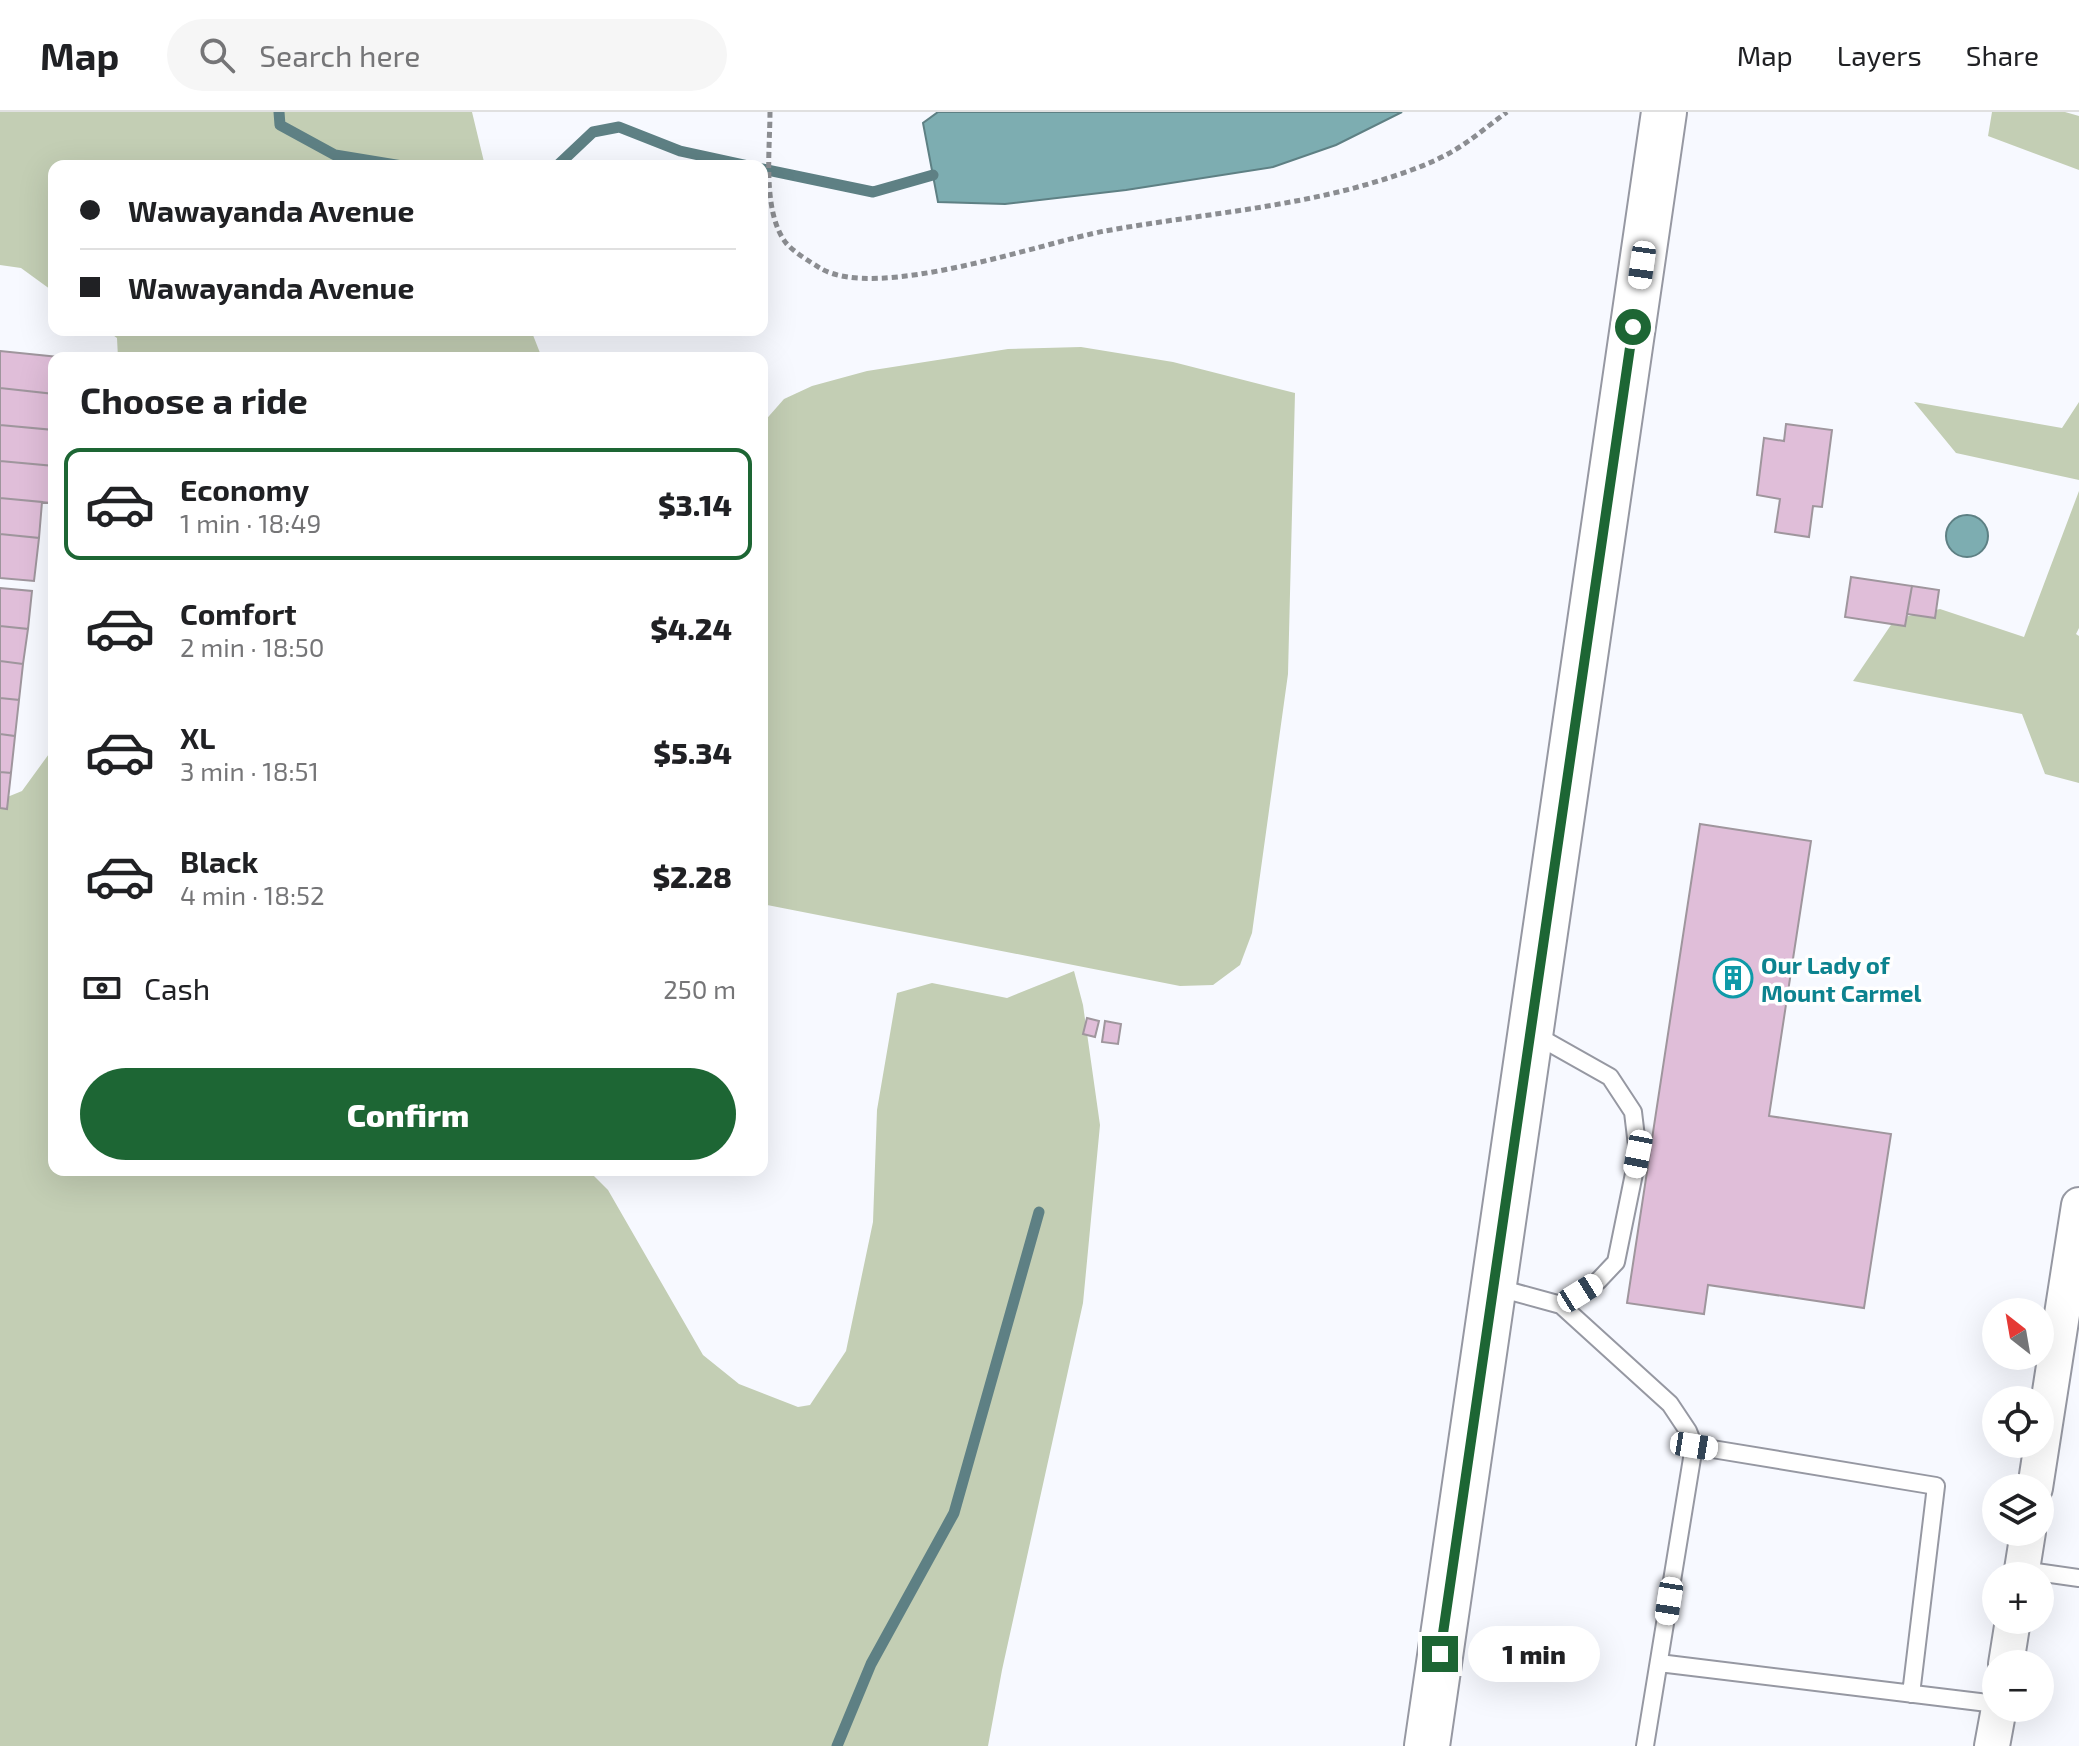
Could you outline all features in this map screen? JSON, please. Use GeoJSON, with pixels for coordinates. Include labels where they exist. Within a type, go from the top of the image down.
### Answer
{"type":"FeatureCollection","features":[{"type":"Feature","properties":{"kind":"street"},"geometry":{"type":"LineString","coordinates":[[1427,1746],[1664,112]]}},
{"type":"Feature","properties":{"kind":"street"},"geometry":{"type":"LineString","coordinates":[[2037,1474],[2079,1205]]}},
{"type":"Feature","properties":{"kind":"street"},"geometry":{"type":"LineString","coordinates":[[1992,1746],[1995,1722]]}},
{"type":"Feature","properties":{"kind":"lane"},"geometry":{"type":"LineString","coordinates":[[1531,1033],[1610,1077],[1633,1112],[1638,1154],[1616,1262],[1598,1281],[1561,1305]]}},
{"type":"Feature","properties":{"kind":"lane"},"geometry":{"type":"LineString","coordinates":[[1494,1286],[1561,1305],[1670,1404],[1694,1446],[1645,1746]]}},
{"type":"Feature","properties":{"kind":"lane"},"geometry":{"type":"LineString","coordinates":[[1694,1446],[1936,1486],[1911,1694]]}},
{"type":"Feature","properties":{"kind":"lane"},"geometry":{"type":"LineString","coordinates":[[2054,1576],[2079,1578]]}},
{"type":"Feature","properties":{"kind":"lane"},"geometry":{"type":"LineString","coordinates":[[1659,1663],[1982,1704]]}},
{"type":"Feature","properties":{"kind":"path"},"geometry":{"type":"LineString","coordinates":[[770,112],[770,186],[776,222],[787,243],[822,270],[850,277],[880,279],[991,261],[1103,232],[1319,198],[1388,178],[1451,152],[1507,112]]}},
{"type":"Feature","properties":{"kind":"green space"},"geometry":{"type":"Polygon","coordinates":[[[0,112],[472,112],[484,160],[48,160],[48,288],[21,268],[0,265],[0,112]]]}},
{"type":"Feature","properties":{"kind":"green space"},"geometry":{"type":"Polygon","coordinates":[[[1992,112],[2065,112],[2079,116],[2079,170],[1988,136],[1992,112]]]}},
{"type":"Feature","properties":{"kind":"green space"},"geometry":{"type":"Polygon","coordinates":[[[114,336],[533,336],[540,352],[118,352],[114,336]]]}},
{"type":"Feature","properties":{"kind":"green space"},"geometry":{"type":"Polygon","coordinates":[[[1081,347],[1173,362],[1295,393],[1288,674],[1252,933],[1240,965],[1213,985],[1180,986],[768,905],[768,417],[784,399],[812,386],[867,371],[1008,349],[1081,347]]]}},
{"type":"Feature","properties":{"kind":"green space"},"geometry":{"type":"Polygon","coordinates":[[[1914,402],[2062,428],[2079,402],[2079,480],[1956,453],[1914,402]]]}},
{"type":"Feature","properties":{"kind":"green space"},"geometry":{"type":"Polygon","coordinates":[[[2079,491],[2079,628],[2076,634],[2079,636],[2079,783],[2045,774],[2022,714],[1853,681],[1895,619],[1940,609],[2024,637],[2079,491]]]}},
{"type":"Feature","properties":{"kind":"green space"},"geometry":{"type":"Polygon","coordinates":[[[48,755],[48,1176],[594,1176],[608,1190],[703,1355],[739,1384],[798,1407],[810,1405],[846,1351],[873,1222],[877,1110],[897,993],[932,983],[1007,998],[1074,971],[1083,1005],[1100,1125],[1083,1303],[988,1746],[0,1746],[0,800],[22,791],[48,755]]]}},
{"type":"Feature","properties":{"kind":"water"},"geometry":{"type":"Polygon","coordinates":[[[938,112],[1402,112],[1336,145],[1273,167],[1126,190],[1005,204],[938,202],[923,123],[938,112]]]}},
{"type":"Feature","properties":{"kind":"water"},"geometry":{"type":"Polygon","coordinates":[[[1967,515],[1982,521],[1988,536],[1982,551],[1967,557],[1952,551],[1946,536],[1952,521],[1967,515]]]}},
{"type":"Feature","properties":{"kind":"building"},"geometry":{"type":"Polygon","coordinates":[[[0,351],[48,356],[48,393],[0,388],[0,351]]]}},
{"type":"Feature","properties":{"kind":"building"},"geometry":{"type":"Polygon","coordinates":[[[0,388],[48,393],[48,430],[0,425],[0,388]]]}},
{"type":"Feature","properties":{"kind":"building"},"geometry":{"type":"Polygon","coordinates":[[[1786,424],[1832,430],[1822,507],[1813,506],[1809,537],[1775,532],[1780,499],[1757,495],[1764,438],[1784,441],[1786,424]]]}},
{"type":"Feature","properties":{"kind":"building"},"geometry":{"type":"Polygon","coordinates":[[[0,425],[48,429],[48,465],[0,461],[0,425]]]}},
{"type":"Feature","properties":{"kind":"building"},"geometry":{"type":"Polygon","coordinates":[[[0,461],[48,465],[48,503],[0,498],[0,461]]]}},
{"type":"Feature","properties":{"kind":"building"},"geometry":{"type":"Polygon","coordinates":[[[0,498],[42,502],[39,538],[0,534],[0,498]]]}},
{"type":"Feature","properties":{"kind":"building"},"geometry":{"type":"Polygon","coordinates":[[[0,534],[39,538],[34,581],[0,578],[0,534]]]}},
{"type":"Feature","properties":{"kind":"building"},"geometry":{"type":"Polygon","coordinates":[[[1851,577],[1912,586],[1905,626],[1845,617],[1851,577]]]}},
{"type":"Feature","properties":{"kind":"building"},"geometry":{"type":"Polygon","coordinates":[[[1912,586],[1939,590],[1935,618],[1907,614],[1912,586]]]}},
{"type":"Feature","properties":{"kind":"building"},"geometry":{"type":"Polygon","coordinates":[[[0,588],[32,591],[28,629],[0,626],[0,588]]]}},
{"type":"Feature","properties":{"kind":"building"},"geometry":{"type":"Polygon","coordinates":[[[0,626],[28,629],[23,664],[0,661],[0,626]]]}},
{"type":"Feature","properties":{"kind":"building"},"geometry":{"type":"Polygon","coordinates":[[[0,661],[23,664],[19,700],[0,698],[0,661]]]}},
{"type":"Feature","properties":{"kind":"building"},"geometry":{"type":"Polygon","coordinates":[[[0,698],[19,700],[15,736],[0,734],[0,698]]]}},
{"type":"Feature","properties":{"kind":"building"},"geometry":{"type":"Polygon","coordinates":[[[0,734],[15,736],[11,773],[0,772],[0,734]]]}},
{"type":"Feature","properties":{"kind":"building"},"geometry":{"type":"Polygon","coordinates":[[[0,772],[11,773],[7,809],[0,808],[0,772]]]}},
{"type":"Feature","properties":{"kind":"building","name":"Our Lady of Mount Carmel"},"geometry":{"type":"Polygon","coordinates":[[[1700,824],[1811,841],[1769,1116],[1891,1134],[1864,1308],[1708,1285],[1704,1314],[1627,1303],[1700,824]]]}},
{"type":"Feature","properties":{"kind":"building"},"geometry":{"type":"Polygon","coordinates":[[[1087,1018],[1099,1021],[1095,1037],[1083,1034],[1087,1018]]]}},
{"type":"Feature","properties":{"kind":"building"},"geometry":{"type":"Polygon","coordinates":[[[1105,1021],[1121,1024],[1118,1044],[1102,1042],[1105,1021]]]}},
{"type":"Feature","properties":{"kind":"waterway"},"geometry":{"type":"LineString","coordinates":[[279,112],[280,125],[335,155],[365,160]]}},
{"type":"Feature","properties":{"kind":"waterway"},"geometry":{"type":"LineString","coordinates":[[563,160],[593,132],[619,127],[680,151],[721,160]]}},
{"type":"Feature","properties":{"kind":"waterway"},"geometry":{"type":"LineString","coordinates":[[768,170],[873,192],[933,175]]}},
{"type":"Feature","properties":{"kind":"waterway"},"geometry":{"type":"LineString","coordinates":[[837,1746],[871,1664],[954,1513],[1039,1212]]}},
{"type":"Feature","properties":{"kind":"place","name":"Our Lady of Mount Carmel"},"geometry":{"type":"Point","coordinates":[1733,978]}},
{"type":"Feature","properties":{"kind":"route"},"geometry":{"type":"LineString","coordinates":[[1440,1654],[1633,327]]}}]}
